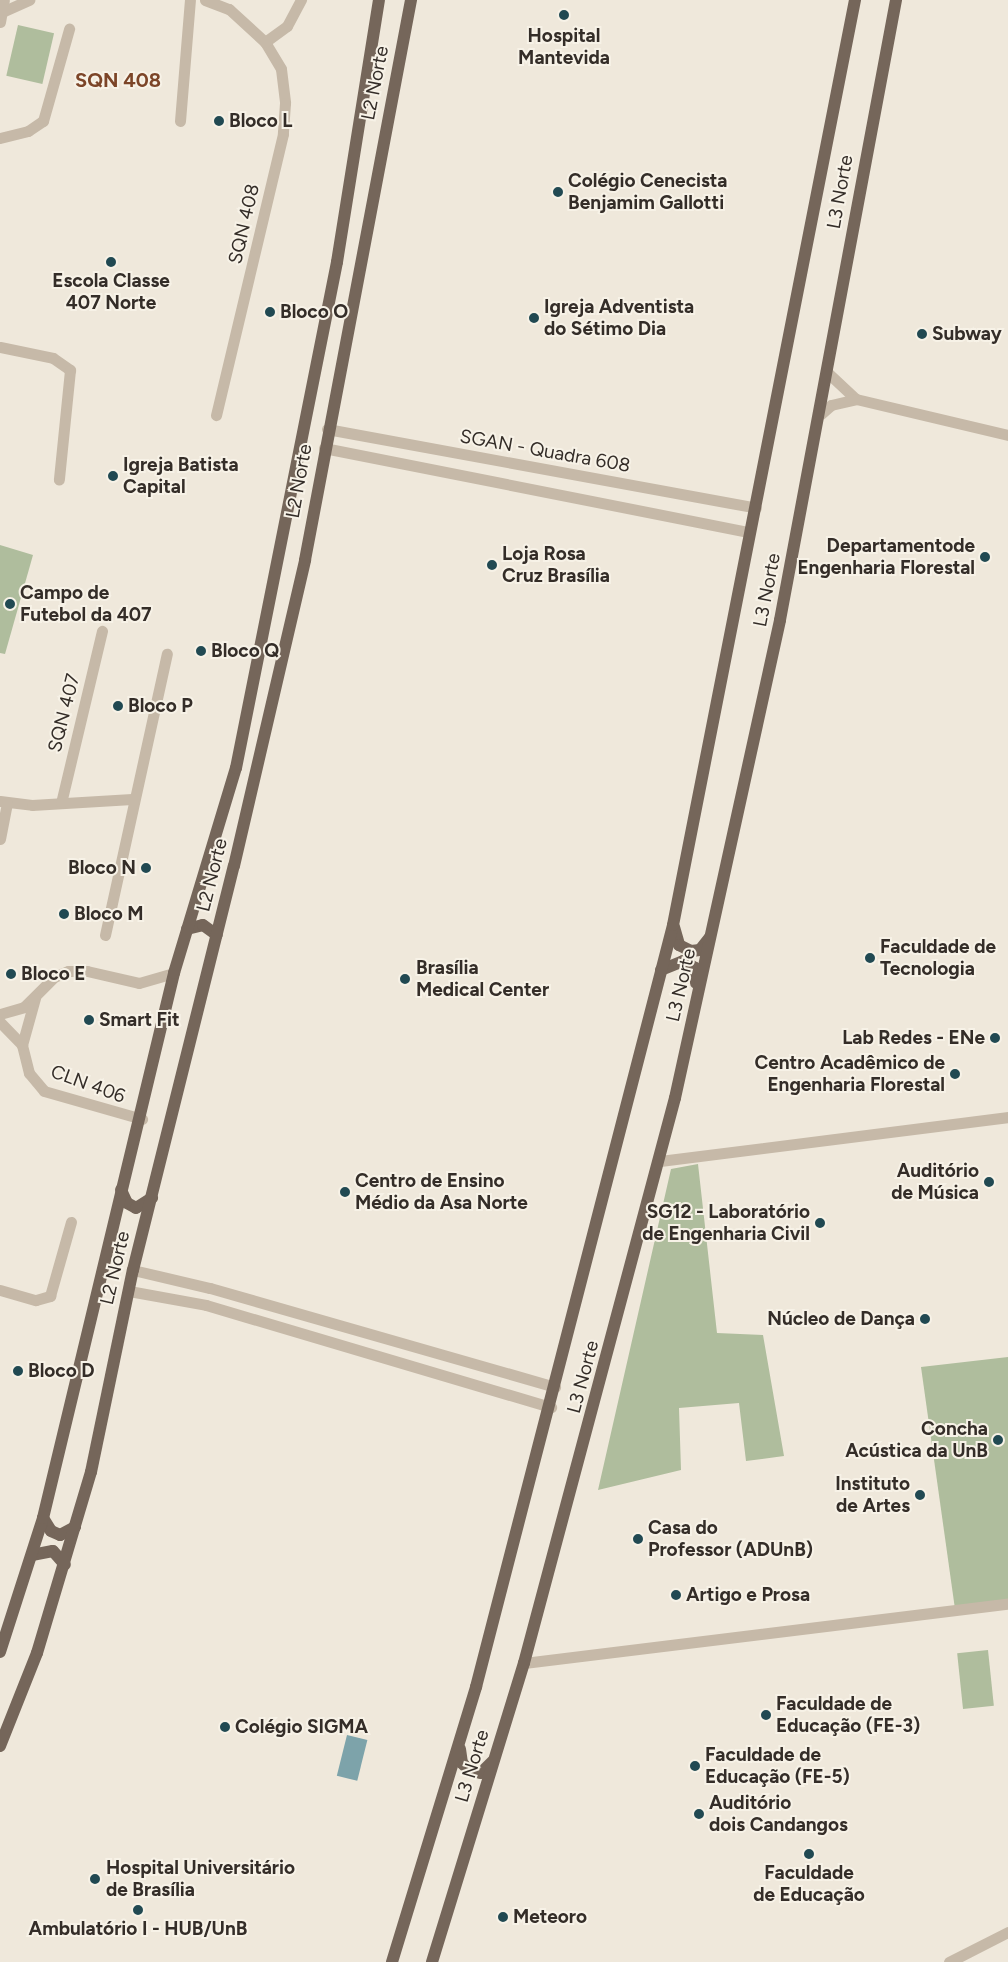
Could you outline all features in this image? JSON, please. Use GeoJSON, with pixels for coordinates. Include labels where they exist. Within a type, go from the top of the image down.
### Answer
{"type":"FeatureCollection","features":[{"type":"Feature","properties":{"kind":"main road","name":"L2 Norte"},"geometry":{"type":"LineString","coordinates":[[0,1652],[43,1518],[121,1190],[142,1119],[174,973],[236,768],[272,598],[354,171],[379,0]]}},
{"type":"Feature","properties":{"kind":"main road","name":"L2 Norte"},"geometry":{"type":"LineString","coordinates":[[0,1746],[37,1653],[65,1565],[91,1472],[133,1270],[154,1196],[305,560],[327,429],[410,0]]}},
{"type":"Feature","properties":{"kind":"main road","name":"L3 Norte"},"geometry":{"type":"LineString","coordinates":[[392,1962],[460,1744],[551,1407],[673,925],[855,0]]}},
{"type":"Feature","properties":{"kind":"main road"},"geometry":{"type":"LineString","coordinates":[[890,26],[892,0]]}},
{"type":"Feature","properties":{"kind":"main road","name":"L3 Norte"},"geometry":{"type":"LineString","coordinates":[[432,1962],[524,1662],[660,1161],[694,1006],[712,935],[821,414],[896,0]]}},
{"type":"Feature","properties":{"kind":"main road"},"geometry":{"type":"LineString","coordinates":[[186,929],[203,925],[217,935]]}},
{"type":"Feature","properties":{"kind":"main road"},"geometry":{"type":"LineString","coordinates":[[673,925],[678,942],[691,951],[700,950],[712,935]]}},
{"type":"Feature","properties":{"kind":"main road"},"geometry":{"type":"LineString","coordinates":[[661,970],[676,961],[695,968],[694,1006]]}},
{"type":"Feature","properties":{"kind":"main road"},"geometry":{"type":"LineString","coordinates":[[121,1190],[127,1203],[136,1208],[145,1206],[154,1196]]}},
{"type":"Feature","properties":{"kind":"main road"},"geometry":{"type":"LineString","coordinates":[[43,1518],[51,1531],[60,1535],[75,1527]]}},
{"type":"Feature","properties":{"kind":"main road"},"geometry":{"type":"LineString","coordinates":[[32,1555],[53,1551],[65,1565]]}},
{"type":"Feature","properties":{"kind":"main road"},"geometry":{"type":"LineString","coordinates":[[460,1744],[462,1763],[470,1771],[484,1772],[494,1759]]}},
{"type":"Feature","properties":{"kind":"street"},"geometry":{"type":"LineString","coordinates":[[1,17],[4,0]]}},
{"type":"Feature","properties":{"kind":"street"},"geometry":{"type":"LineString","coordinates":[[1,17],[29,0]]}},
{"type":"Feature","properties":{"kind":"street"},"geometry":{"type":"LineString","coordinates":[[180,122],[190,0]]}},
{"type":"Feature","properties":{"kind":"street","name":"SQN 408"},"geometry":{"type":"LineString","coordinates":[[204,0],[230,5],[265,42],[281,69],[284,86],[283,134],[216,415]]}},
{"type":"Feature","properties":{"kind":"street"},"geometry":{"type":"LineString","coordinates":[[265,42],[287,26],[301,0]]}},
{"type":"Feature","properties":{"kind":"street"},"geometry":{"type":"LineString","coordinates":[[0,138],[28,131],[43,121],[69,28]]}},
{"type":"Feature","properties":{"kind":"street"},"geometry":{"type":"LineString","coordinates":[[0,347],[53,358],[70,370],[59,479]]}},
{"type":"Feature","properties":{"kind":"street"},"geometry":{"type":"LineString","coordinates":[[828,373],[856,399]]}},
{"type":"Feature","properties":{"kind":"street"},"geometry":{"type":"LineString","coordinates":[[821,414],[832,405],[856,399],[1008,435]]}},
{"type":"Feature","properties":{"kind":"street","name":"SGAN - Quadra 608"},"geometry":{"type":"LineString","coordinates":[[327,429],[756,508]]}},
{"type":"Feature","properties":{"kind":"street"},"geometry":{"type":"LineString","coordinates":[[324,448],[750,532]]}},
{"type":"Feature","properties":{"kind":"street","name":"SQN 407"},"geometry":{"type":"LineString","coordinates":[[61,803],[102,631]]}},
{"type":"Feature","properties":{"kind":"street"},"geometry":{"type":"LineString","coordinates":[[105,935],[132,799],[166,654]]}},
{"type":"Feature","properties":{"kind":"street"},"geometry":{"type":"LineString","coordinates":[[0,839],[4,802],[61,803],[132,799]]}},
{"type":"Feature","properties":{"kind":"street"},"geometry":{"type":"LineString","coordinates":[[0,1014],[24,1007],[54,977],[68,971],[87,971],[139,983],[174,973]]}},
{"type":"Feature","properties":{"kind":"street"},"geometry":{"type":"LineString","coordinates":[[22,1045],[35,998]]}},
{"type":"Feature","properties":{"kind":"street","name":"CLN 406"},"geometry":{"type":"LineString","coordinates":[[0,1022],[22,1045],[29,1073],[44,1091],[142,1119]]}},
{"type":"Feature","properties":{"kind":"street"},"geometry":{"type":"LineString","coordinates":[[660,1161],[1008,1117]]}},
{"type":"Feature","properties":{"kind":"street"},"geometry":{"type":"LineString","coordinates":[[0,1290],[36,1300],[50,1296],[71,1222]]}},
{"type":"Feature","properties":{"kind":"street"},"geometry":{"type":"LineString","coordinates":[[133,1270],[210,1288],[556,1387]]}},
{"type":"Feature","properties":{"kind":"street"},"geometry":{"type":"LineString","coordinates":[[129,1291],[206,1305],[551,1407]]}},
{"type":"Feature","properties":{"kind":"street"},"geometry":{"type":"LineString","coordinates":[[524,1662],[1008,1604]]}},
{"type":"Feature","properties":{"kind":"street"},"geometry":{"type":"LineString","coordinates":[[949,1962],[1008,1932]]}},
{"type":"Feature","properties":{"kind":"green space"},"geometry":{"type":"Polygon","coordinates":[[[18,25],[54,33],[42,84],[6,76],[18,25]]]}},
{"type":"Feature","properties":{"kind":"green space","name":"Campo de Futebol da 407"},"geometry":{"type":"Polygon","coordinates":[[[0,545],[33,555],[5,654],[0,653],[0,545]]]}},
{"type":"Feature","properties":{"kind":"green space"},"geometry":{"type":"Polygon","coordinates":[[[698,1164],[717,1333],[763,1335],[784,1456],[746,1461],[739,1403],[679,1408],[681,1470],[598,1490],[671,1169],[698,1164]]]}},
{"type":"Feature","properties":{"kind":"green space"},"geometry":{"type":"Polygon","coordinates":[[[1008,1357],[1008,1603],[955,1609],[921,1367],[1008,1357]]]}},
{"type":"Feature","properties":{"kind":"green space"},"geometry":{"type":"Polygon","coordinates":[[[988,1650],[994,1706],[963,1709],[957,1653],[988,1650]]]}},
{"type":"Feature","properties":{"kind":"water"},"geometry":{"type":"Polygon","coordinates":[[[347,1735],[367,1740],[357,1781],[337,1776],[347,1735]]]}},
{"type":"Feature","properties":{"kind":"place","name":"Hospital Mantevida"},"geometry":{"type":"Point","coordinates":[564,15]}},
{"type":"Feature","properties":{"kind":"place","name":"Bloco L"},"geometry":{"type":"Point","coordinates":[219,121]}},
{"type":"Feature","properties":{"kind":"place","name":"Colégio Cenecista Benjamim Gallotti"},"geometry":{"type":"Point","coordinates":[558,192]}},
{"type":"Feature","properties":{"kind":"place","name":"Escola Classe 407 Norte"},"geometry":{"type":"Point","coordinates":[111,262]}},
{"type":"Feature","properties":{"kind":"place","name":"Bloco O"},"geometry":{"type":"Point","coordinates":[270,312]}},
{"type":"Feature","properties":{"kind":"place","name":"Igreja Adventista do Sétimo Dia"},"geometry":{"type":"Point","coordinates":[534,318]}},
{"type":"Feature","properties":{"kind":"place","name":"Subway"},"geometry":{"type":"Point","coordinates":[922,334]}},
{"type":"Feature","properties":{"kind":"place","name":"Igreja Batista Capital"},"geometry":{"type":"Point","coordinates":[113,476]}},
{"type":"Feature","properties":{"kind":"place","name":"Departamentode Engenharia Florestal"},"geometry":{"type":"Point","coordinates":[985,557]}},
{"type":"Feature","properties":{"kind":"place","name":"Loja Rosa Cruz Brasília"},"geometry":{"type":"Point","coordinates":[492,565]}},
{"type":"Feature","properties":{"kind":"place","name":"Campo de Futebol da 407"},"geometry":{"type":"Point","coordinates":[10,604]}},
{"type":"Feature","properties":{"kind":"place","name":"Bloco Q"},"geometry":{"type":"Point","coordinates":[201,651]}},
{"type":"Feature","properties":{"kind":"place","name":"Bloco P"},"geometry":{"type":"Point","coordinates":[118,706]}},
{"type":"Feature","properties":{"kind":"place","name":"Bloco N"},"geometry":{"type":"Point","coordinates":[146,868]}},
{"type":"Feature","properties":{"kind":"place","name":"Bloco M"},"geometry":{"type":"Point","coordinates":[64,914]}},
{"type":"Feature","properties":{"kind":"place","name":"Faculdade de Tecnologia"},"geometry":{"type":"Point","coordinates":[870,958]}},
{"type":"Feature","properties":{"kind":"place","name":"Bloco E"},"geometry":{"type":"Point","coordinates":[11,974]}},
{"type":"Feature","properties":{"kind":"place","name":"Brasília Medical Center"},"geometry":{"type":"Point","coordinates":[405,979]}},
{"type":"Feature","properties":{"kind":"place","name":"Smart Fit"},"geometry":{"type":"Point","coordinates":[89,1020]}},
{"type":"Feature","properties":{"kind":"place","name":"Lab Redes - ENe"},"geometry":{"type":"Point","coordinates":[995,1038]}},
{"type":"Feature","properties":{"kind":"place","name":"Centro Acadêmico de Engenharia Florestal"},"geometry":{"type":"Point","coordinates":[955,1074]}},
{"type":"Feature","properties":{"kind":"place","name":"Auditório de Música"},"geometry":{"type":"Point","coordinates":[989,1182]}},
{"type":"Feature","properties":{"kind":"place","name":"Centro de Ensino Médio da Asa Norte"},"geometry":{"type":"Point","coordinates":[345,1192]}},
{"type":"Feature","properties":{"kind":"place","name":"SG12 - Laboratório de Engenharia Civil"},"geometry":{"type":"Point","coordinates":[820,1223]}},
{"type":"Feature","properties":{"kind":"place","name":"Núcleo de Dança"},"geometry":{"type":"Point","coordinates":[925,1319]}},
{"type":"Feature","properties":{"kind":"place","name":"Bloco D"},"geometry":{"type":"Point","coordinates":[18,1371]}},
{"type":"Feature","properties":{"kind":"place","name":"Concha Acústica da UnB"},"geometry":{"type":"Point","coordinates":[998,1440]}},
{"type":"Feature","properties":{"kind":"place","name":"Instituto de Artes"},"geometry":{"type":"Point","coordinates":[920,1495]}},
{"type":"Feature","properties":{"kind":"place","name":"Casa do Professor (ADUnB)"},"geometry":{"type":"Point","coordinates":[638,1539]}},
{"type":"Feature","properties":{"kind":"place","name":"Artigo e Prosa"},"geometry":{"type":"Point","coordinates":[676,1595]}},
{"type":"Feature","properties":{"kind":"place","name":"Faculdade de Educação (FE-3)"},"geometry":{"type":"Point","coordinates":[766,1715]}},
{"type":"Feature","properties":{"kind":"place","name":"Colégio SIGMA"},"geometry":{"type":"Point","coordinates":[225,1727]}},
{"type":"Feature","properties":{"kind":"place","name":"Faculdade de Educação (FE-5)"},"geometry":{"type":"Point","coordinates":[695,1766]}},
{"type":"Feature","properties":{"kind":"place","name":"Auditório dois Candangos"},"geometry":{"type":"Point","coordinates":[699,1814]}},
{"type":"Feature","properties":{"kind":"place","name":"Faculdade de Educação"},"geometry":{"type":"Point","coordinates":[809,1854]}},
{"type":"Feature","properties":{"kind":"place","name":"Hospital Universitário de Brasília"},"geometry":{"type":"Point","coordinates":[95,1879]}},
{"type":"Feature","properties":{"kind":"place","name":"Ambulatório I - HUB/UnB"},"geometry":{"type":"Point","coordinates":[138,1910]}},
{"type":"Feature","properties":{"kind":"place","name":"Meteoro"},"geometry":{"type":"Point","coordinates":[503,1917]}},
{"type":"Feature","properties":{"kind":"district","name":"SQN 408"},"geometry":{"type":"Point","coordinates":[118,80]}}]}
